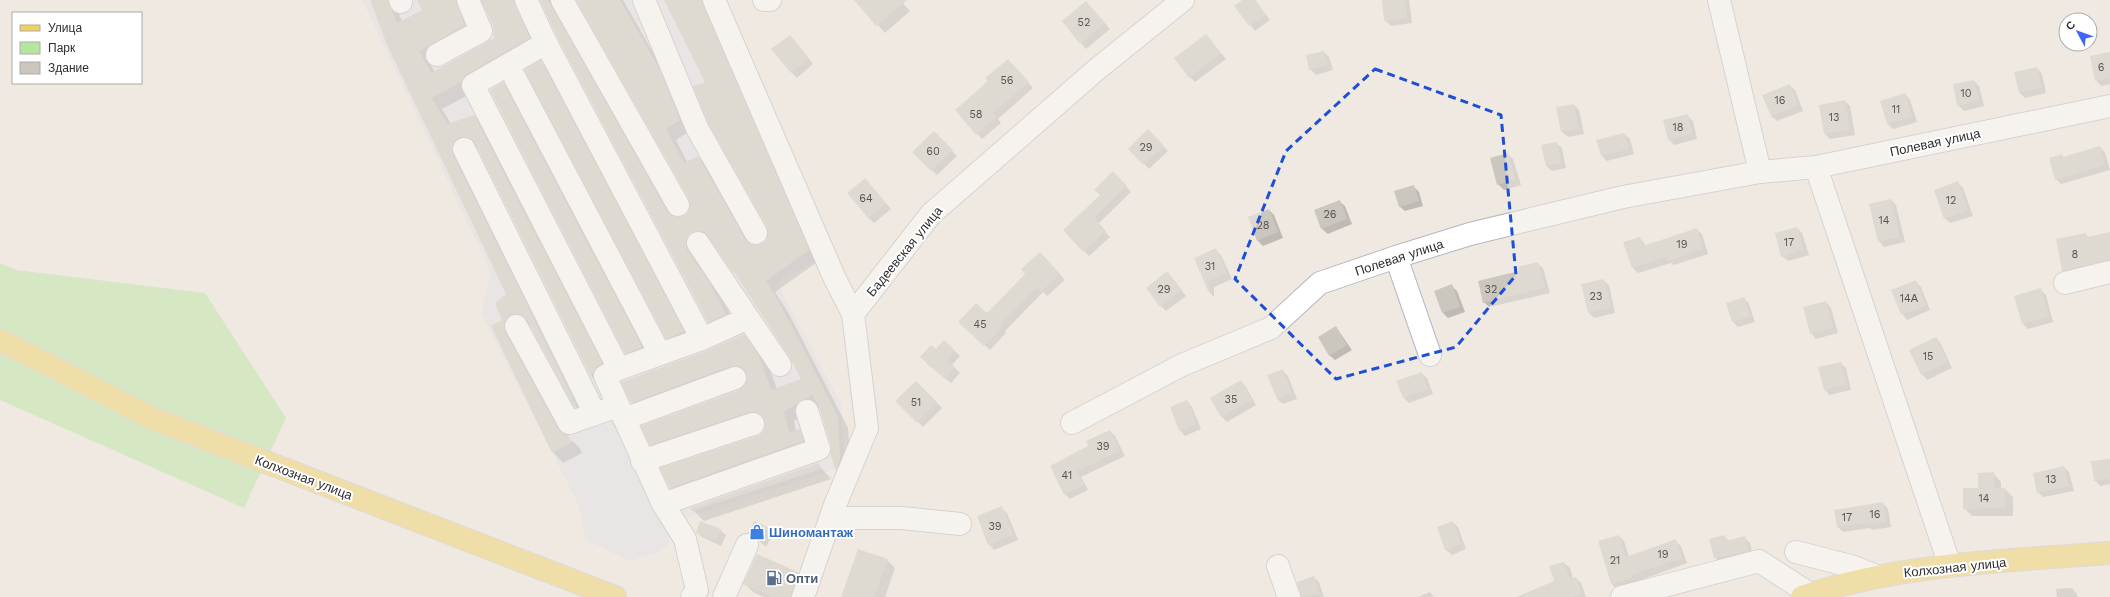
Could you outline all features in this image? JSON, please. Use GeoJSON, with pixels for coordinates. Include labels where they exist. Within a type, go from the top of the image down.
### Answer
{"type":"FeatureCollection","features":[{"type":"Feature","properties":{"kind":"main road","name":"Колхозная улица"},"geometry":{"type":"LineString","coordinates":[[0,340],[152,418],[616,597]]}},
{"type":"Feature","properties":{"kind":"main road","name":"Колхозная улица"},"geometry":{"type":"LineString","coordinates":[[1806,596],[1876,576],[1950,566],[2110,553]]}},
{"type":"Feature","properties":{"kind":"street"},"geometry":{"type":"LineString","coordinates":[[437,55],[481,31],[468,0]]}},
{"type":"Feature","properties":{"kind":"street"},"geometry":{"type":"LineString","coordinates":[[555,0],[529,6],[546,43],[702,339]]}},
{"type":"Feature","properties":{"kind":"street"},"geometry":{"type":"LineString","coordinates":[[562,0],[678,205]]}},
{"type":"Feature","properties":{"kind":"street"},"geometry":{"type":"LineString","coordinates":[[644,0],[697,128],[756,233]]}},
{"type":"Feature","properties":{"kind":"street"},"geometry":{"type":"LineString","coordinates":[[714,0],[835,279],[853,314],[867,428],[834,505],[831,518],[802,597]]}},
{"type":"Feature","properties":{"kind":"street"},"geometry":{"type":"LineString","coordinates":[[764,0],[770,0]]}},
{"type":"Feature","properties":{"kind":"street","name":"Бадеевская улица"},"geometry":{"type":"LineString","coordinates":[[853,314],[932,214],[1096,70],[1183,0]]}},
{"type":"Feature","properties":{"kind":"street"},"geometry":{"type":"LineString","coordinates":[[1719,0],[1760,172]]}},
{"type":"Feature","properties":{"kind":"street"},"geometry":{"type":"LineString","coordinates":[[546,43],[473,86],[619,368]]}},
{"type":"Feature","properties":{"kind":"street"},"geometry":{"type":"LineString","coordinates":[[515,78],[660,354]]}},
{"type":"Feature","properties":{"kind":"street","name":"Полевая улица"},"geometry":{"type":"LineString","coordinates":[[1072,423],[1182,365],[1271,328],[1320,283],[1470,234],[1624,197],[1760,172],[1816,167],[2110,106]]}},
{"type":"Feature","properties":{"kind":"street"},"geometry":{"type":"LineString","coordinates":[[464,150],[595,414]]}},
{"type":"Feature","properties":{"kind":"street"},"geometry":{"type":"LineString","coordinates":[[1816,167],[1950,566]]}},
{"type":"Feature","properties":{"kind":"street"},"geometry":{"type":"LineString","coordinates":[[698,243],[780,365]]}},
{"type":"Feature","properties":{"kind":"street"},"geometry":{"type":"LineString","coordinates":[[1396,257],[1430,355]]}},
{"type":"Feature","properties":{"kind":"street"},"geometry":{"type":"LineString","coordinates":[[2065,284],[2110,272]]}},
{"type":"Feature","properties":{"kind":"street"},"geometry":{"type":"LineString","coordinates":[[700,595],[685,539],[663,504],[642,461],[605,376],[619,368],[702,339],[748,318]]}},
{"type":"Feature","properties":{"kind":"street"},"geometry":{"type":"LineString","coordinates":[[516,326],[569,423],[595,414],[621,412],[735,378]]}},
{"type":"Feature","properties":{"kind":"street"},"geometry":{"type":"LineString","coordinates":[[663,504],[819,449],[807,411]]}},
{"type":"Feature","properties":{"kind":"street"},"geometry":{"type":"LineString","coordinates":[[642,461],[753,424]]}},
{"type":"Feature","properties":{"kind":"street"},"geometry":{"type":"LineString","coordinates":[[831,518],[902,518],[960,524]]}},
{"type":"Feature","properties":{"kind":"street"},"geometry":{"type":"LineString","coordinates":[[724,597],[747,545]]}},
{"type":"Feature","properties":{"kind":"street"},"geometry":{"type":"LineString","coordinates":[[1796,552],[1854,567],[1876,576]]}},
{"type":"Feature","properties":{"kind":"street"},"geometry":{"type":"LineString","coordinates":[[1622,597],[1759,561],[1806,596]]}},
{"type":"Feature","properties":{"kind":"street"},"geometry":{"type":"LineString","coordinates":[[1278,566],[1289,597]]}},
{"type":"Feature","properties":{"kind":"highlighted area"},"geometry":{"type":"Polygon","coordinates":[[[1375,69],[1501,115],[1516,275],[1456,347],[1336,379],[1235,279],[1286,151],[1375,69]]]}},
{"type":"Feature","properties":{"kind":"shaded area"},"geometry":{"type":"Polygon","coordinates":[[[362,0],[704,0],[820,258],[777,282],[841,404],[845,466],[665,525],[670,542],[659,552],[630,561],[586,540],[579,506],[481,313],[491,272],[362,0]]]}},
{"type":"Feature","properties":{"kind":"green space"},"geometry":{"type":"Polygon","coordinates":[[[0,263],[16,270],[205,293],[286,418],[244,508],[0,400],[0,263]]]}},
{"type":"Feature","properties":{"kind":"building"},"geometry":{"type":"Polygon","coordinates":[[[370,0],[388,0],[397,23],[422,10],[417,0],[456,0],[465,25],[419,51],[431,73],[494,38],[493,26],[482,0],[514,0],[530,38],[467,74],[461,82],[432,98],[447,124],[474,115],[602,363],[595,369],[591,377],[475,143],[471,139],[465,137],[458,138],[452,148],[453,155],[577,406],[574,407],[527,320],[517,314],[510,315],[504,325],[505,332],[558,429],[562,433],[568,435],[572,442],[552,453],[491,326],[502,320],[495,303],[506,294],[387,45],[370,0]]]}},
{"type":"Feature","properties":{"kind":"building"},"geometry":{"type":"Polygon","coordinates":[[[540,0],[548,0],[667,211],[672,216],[684,216],[689,211],[689,199],[576,0],[620,0],[660,70],[680,120],[666,129],[684,163],[698,156],[745,239],[750,244],[762,244],[767,239],[767,227],[708,123],[693,86],[705,82],[664,0],[702,0],[809,250],[766,281],[779,302],[838,417],[840,459],[836,471],[830,453],[831,445],[819,407],[813,395],[784,411],[789,433],[800,429],[803,441],[670,488],[660,468],[757,436],[762,433],[765,427],[765,420],[756,412],[749,412],[650,445],[641,426],[739,390],[744,386],[747,380],[747,373],[737,366],[731,366],[631,403],[621,382],[706,351],[744,334],[759,356],[771,390],[801,379],[790,358],[734,272],[733,273],[708,236],[703,232],[697,231],[687,237],[687,250],[709,282],[726,314],[708,323],[557,37],[540,0]]]}},
{"type":"Feature","properties":{"kind":"building"},"geometry":{"type":"Polygon","coordinates":[[[854,0],[907,0],[876,26],[854,0]]]}},
{"type":"Feature","properties":{"kind":"building"},"geometry":{"type":"Polygon","coordinates":[[[1242,0],[1255,0],[1266,15],[1249,26],[1234,6],[1242,0]]]}},
{"type":"Feature","properties":{"kind":"building"},"geometry":{"type":"Polygon","coordinates":[[[1382,0],[1405,0],[1407,18],[1384,21],[1382,0]]]}},
{"type":"Feature","properties":{"kind":"building"},"geometry":{"type":"Polygon","coordinates":[[[1086,1],[1105,23],[1080,44],[1062,21],[1086,1]]]}},
{"type":"Feature","properties":{"kind":"building"},"geometry":{"type":"Polygon","coordinates":[[[1206,34],[1221,53],[1189,78],[1174,58],[1206,34]]]}},
{"type":"Feature","properties":{"kind":"building"},"geometry":{"type":"Polygon","coordinates":[[[790,35],[809,58],[791,73],[771,49],[790,35]]]}},
{"type":"Feature","properties":{"kind":"building"},"geometry":{"type":"Polygon","coordinates":[[[1324,51],[1328,65],[1309,70],[1306,55],[1324,51]]]}},
{"type":"Feature","properties":{"kind":"building"},"geometry":{"type":"Polygon","coordinates":[[[2110,52],[2110,78],[2095,81],[2090,56],[2110,52]]]}},
{"type":"Feature","properties":{"kind":"building"},"geometry":{"type":"Polygon","coordinates":[[[1008,59],[1029,82],[993,113],[996,117],[976,135],[955,110],[988,81],[985,78],[1008,59]]]}},
{"type":"Feature","properties":{"kind":"building"},"geometry":{"type":"Polygon","coordinates":[[[541,60],[684,331],[666,339],[524,70],[541,60]]]}},
{"type":"Feature","properties":{"kind":"building"},"geometry":{"type":"Polygon","coordinates":[[[2037,67],[2042,88],[2019,93],[2014,72],[2037,67]]]}},
{"type":"Feature","properties":{"kind":"building"},"geometry":{"type":"Polygon","coordinates":[[[1974,80],[1979,101],[1957,106],[1953,84],[1974,80]]]}},
{"type":"Feature","properties":{"kind":"building"},"geometry":{"type":"Polygon","coordinates":[[[503,82],[642,347],[625,354],[490,90],[503,82]]]}},
{"type":"Feature","properties":{"kind":"building"},"geometry":{"type":"Polygon","coordinates":[[[1790,84],[1798,105],[1771,116],[1762,95],[1790,84]]]}},
{"type":"Feature","properties":{"kind":"building"},"geometry":{"type":"Polygon","coordinates":[[[1905,93],[1912,117],[1887,124],[1880,101],[1905,93]]]}},
{"type":"Feature","properties":{"kind":"building"},"geometry":{"type":"Polygon","coordinates":[[[1845,100],[1850,130],[1824,134],[1819,105],[1845,100]]]}},
{"type":"Feature","properties":{"kind":"building"},"geometry":{"type":"Polygon","coordinates":[[[1574,104],[1579,129],[1561,132],[1556,107],[1574,104]]]}},
{"type":"Feature","properties":{"kind":"building"},"geometry":{"type":"Polygon","coordinates":[[[1688,114],[1692,134],[1668,140],[1663,120],[1688,114]]]}},
{"type":"Feature","properties":{"kind":"building"},"geometry":{"type":"Polygon","coordinates":[[[1148,129],[1164,146],[1143,165],[1128,149],[1148,129]]]}},
{"type":"Feature","properties":{"kind":"building"},"geometry":{"type":"Polygon","coordinates":[[[934,131],[953,150],[931,171],[912,152],[934,131]]]}},
{"type":"Feature","properties":{"kind":"building"},"geometry":{"type":"Polygon","coordinates":[[[1624,133],[1629,149],[1601,156],[1596,140],[1624,133]]]}},
{"type":"Feature","properties":{"kind":"building"},"geometry":{"type":"Polygon","coordinates":[[[1557,142],[1561,163],[1546,166],[1541,145],[1557,142]]]}},
{"type":"Feature","properties":{"kind":"building"},"geometry":{"type":"Polygon","coordinates":[[[2100,146],[2105,165],[2055,180],[2049,158],[2062,154],[2063,157],[2100,146]]]}},
{"type":"Feature","properties":{"kind":"building"},"geometry":{"type":"Polygon","coordinates":[[[1508,153],[1516,180],[1497,185],[1490,158],[1508,153]]]}},
{"type":"Feature","properties":{"kind":"building"},"geometry":{"type":"Polygon","coordinates":[[[1113,171],[1127,186],[1094,218],[1106,231],[1083,252],[1063,230],[1100,195],[1094,190],[1113,171]]]}},
{"type":"Feature","properties":{"kind":"building"},"geometry":{"type":"Polygon","coordinates":[[[865,178],[886,203],[868,218],[847,193],[865,178]]]}},
{"type":"Feature","properties":{"kind":"building"},"geometry":{"type":"Polygon","coordinates":[[[1958,181],[1968,210],[1944,219],[1934,190],[1958,181]]]}},
{"type":"Feature","properties":{"kind":"building"},"geometry":{"type":"Polygon","coordinates":[[[1414,185],[1419,201],[1399,207],[1394,191],[1414,185]]]}},
{"type":"Feature","properties":{"kind":"building"},"geometry":{"type":"Polygon","coordinates":[[[1891,199],[1900,237],[1878,242],[1869,204],[1891,199]]]}},
{"type":"Feature","properties":{"kind":"building"},"geometry":{"type":"Polygon","coordinates":[[[1340,200],[1347,219],[1321,229],[1314,210],[1340,200]]]}},
{"type":"Feature","properties":{"kind":"building"},"geometry":{"type":"Polygon","coordinates":[[[1269,209],[1278,232],[1257,241],[1248,217],[1269,209]]]}},
{"type":"Feature","properties":{"kind":"building"},"geometry":{"type":"Polygon","coordinates":[[[1797,227],[1804,250],[1781,257],[1775,233],[1797,227]]]}},
{"type":"Feature","properties":{"kind":"building"},"geometry":{"type":"Polygon","coordinates":[[[1697,228],[1703,249],[1667,261],[1666,257],[1632,268],[1623,242],[1640,237],[1643,246],[1697,228]]]}},
{"type":"Feature","properties":{"kind":"building"},"geometry":{"type":"Polygon","coordinates":[[[2110,232],[2110,260],[2062,271],[2056,239],[2086,233],[2087,237],[2110,232]]]}},
{"type":"Feature","properties":{"kind":"building"},"geometry":{"type":"Polygon","coordinates":[[[1216,248],[1227,273],[1209,281],[1209,293],[1194,258],[1216,248]]]}},
{"type":"Feature","properties":{"kind":"building"},"geometry":{"type":"Polygon","coordinates":[[[1040,252],[1060,274],[1041,292],[1037,287],[1000,325],[1002,327],[984,346],[958,322],[976,303],[987,313],[1025,274],[1021,269],[1040,252]]]}},
{"type":"Feature","properties":{"kind":"building"},"geometry":{"type":"Polygon","coordinates":[[[1538,262],[1545,288],[1483,303],[1478,281],[1519,271],[1518,267],[1538,262]]]}},
{"type":"Feature","properties":{"kind":"building"},"geometry":{"type":"Polygon","coordinates":[[[1167,271],[1182,290],[1160,307],[1146,288],[1167,271]]]}},
{"type":"Feature","properties":{"kind":"building"},"geometry":{"type":"Polygon","coordinates":[[[1604,279],[1611,307],[1588,313],[1581,284],[1604,279]]]}},
{"type":"Feature","properties":{"kind":"building"},"geometry":{"type":"Polygon","coordinates":[[[1916,280],[1926,305],[1901,315],[1891,290],[1916,280]]]}},
{"type":"Feature","properties":{"kind":"building"},"geometry":{"type":"Polygon","coordinates":[[[1452,284],[1460,307],[1442,313],[1434,291],[1452,284]]]}},
{"type":"Feature","properties":{"kind":"building"},"geometry":{"type":"Polygon","coordinates":[[[2041,288],[2049,316],[2022,324],[2014,296],[2041,288]]]}},
{"type":"Feature","properties":{"kind":"building"},"geometry":{"type":"Polygon","coordinates":[[[1744,297],[1750,316],[1732,322],[1726,303],[1744,297]]]}},
{"type":"Feature","properties":{"kind":"building"},"geometry":{"type":"Polygon","coordinates":[[[1826,301],[1833,328],[1810,334],[1803,307],[1826,301]]]}},
{"type":"Feature","properties":{"kind":"building"},"geometry":{"type":"Polygon","coordinates":[[[1336,326],[1347,345],[1329,356],[1318,337],[1336,326]]]}},
{"type":"Feature","properties":{"kind":"building"},"geometry":{"type":"Polygon","coordinates":[[[1936,337],[1948,362],[1921,375],[1909,350],[1936,337]]]}},
{"type":"Feature","properties":{"kind":"building"},"geometry":{"type":"Polygon","coordinates":[[[944,340],[955,350],[947,360],[955,367],[945,379],[920,357],[931,345],[936,349],[944,340]]]}},
{"type":"Feature","properties":{"kind":"building"},"geometry":{"type":"Polygon","coordinates":[[[1841,362],[1846,385],[1824,390],[1818,367],[1841,362]]]}},
{"type":"Feature","properties":{"kind":"building"},"geometry":{"type":"Polygon","coordinates":[[[1283,369],[1292,393],[1277,399],[1267,375],[1283,369]]]}},
{"type":"Feature","properties":{"kind":"building"},"geometry":{"type":"Polygon","coordinates":[[[1422,372],[1428,389],[1403,398],[1396,381],[1422,372]]]}},
{"type":"Feature","properties":{"kind":"building"},"geometry":{"type":"Polygon","coordinates":[[[1241,380],[1252,400],[1221,417],[1210,398],[1241,380]]]}},
{"type":"Feature","properties":{"kind":"building"},"geometry":{"type":"Polygon","coordinates":[[[916,381],[937,402],[917,423],[895,401],[916,381]]]}},
{"type":"Feature","properties":{"kind":"building"},"geometry":{"type":"Polygon","coordinates":[[[1187,400],[1197,424],[1179,431],[1170,407],[1187,400]]]}},
{"type":"Feature","properties":{"kind":"building"},"geometry":{"type":"Polygon","coordinates":[[[1110,430],[1120,451],[1077,471],[1084,485],[1064,495],[1050,466],[1088,446],[1086,441],[1110,430]]]}},
{"type":"Feature","properties":{"kind":"building"},"geometry":{"type":"Polygon","coordinates":[[[2110,459],[2110,479],[2094,481],[2091,461],[2110,459]]]}},
{"type":"Feature","properties":{"kind":"building"},"geometry":{"type":"Polygon","coordinates":[[[818,463],[821,469],[692,511],[690,508],[818,463]]]}},
{"type":"Feature","properties":{"kind":"building"},"geometry":{"type":"Polygon","coordinates":[[[2064,466],[2069,486],[2037,493],[2033,473],[2064,466]]]}},
{"type":"Feature","properties":{"kind":"building"},"geometry":{"type":"Polygon","coordinates":[[[1994,472],[1994,488],[2005,488],[2005,508],[1963,509],[1963,488],[1978,488],[1978,473],[1994,472]]]}},
{"type":"Feature","properties":{"kind":"building"},"geometry":{"type":"Polygon","coordinates":[[[1883,502],[1886,522],[1837,527],[1834,510],[1883,502]]]}},
{"type":"Feature","properties":{"kind":"building"},"geometry":{"type":"Polygon","coordinates":[[[1002,506],[1013,535],[988,545],[977,516],[1002,506]]]}},
{"type":"Feature","properties":{"kind":"building"},"geometry":{"type":"Polygon","coordinates":[[[700,521],[721,529],[716,541],[696,533],[700,521]]]}},
{"type":"Feature","properties":{"kind":"building","name":"Шиномантаж"},"geometry":{"type":"Polygon","coordinates":[[[754,521],[768,527],[761,543],[757,537],[748,533],[754,521]]]}},
{"type":"Feature","properties":{"kind":"building"},"geometry":{"type":"Polygon","coordinates":[[[1453,521],[1461,544],[1445,550],[1437,527],[1453,521]]]}},
{"type":"Feature","properties":{"kind":"building"},"geometry":{"type":"Polygon","coordinates":[[[1619,535],[1626,557],[1676,539],[1682,558],[1631,575],[1632,578],[1611,584],[1598,541],[1619,535]]]}},
{"type":"Feature","properties":{"kind":"building"},"geometry":{"type":"Polygon","coordinates":[[[1724,535],[1726,541],[1745,536],[1749,551],[1714,558],[1709,539],[1724,535]]]}},
{"type":"Feature","properties":{"kind":"building"},"geometry":{"type":"Polygon","coordinates":[[[858,549],[888,559],[874,597],[841,597],[858,549]]]}},
{"type":"Feature","properties":{"kind":"building"},"geometry":{"type":"Polygon","coordinates":[[[757,554],[798,572],[791,597],[772,597],[743,584],[757,554]]]}},
{"type":"Feature","properties":{"kind":"building"},"geometry":{"type":"Polygon","coordinates":[[[1564,562],[1570,579],[1576,577],[1582,594],[1573,597],[1516,597],[1554,581],[1549,566],[1564,562]]]}},
{"type":"Feature","properties":{"kind":"building"},"geometry":{"type":"Polygon","coordinates":[[[1314,576],[1320,593],[1301,597],[1297,582],[1314,576]]]}},
{"type":"Feature","properties":{"kind":"place","name":"Шиномантаж"},"geometry":{"type":"Point","coordinates":[757,532]}},
{"type":"Feature","properties":{"kind":"place","name":"Опти"},"geometry":{"type":"Point","coordinates":[774,578]}}]}
